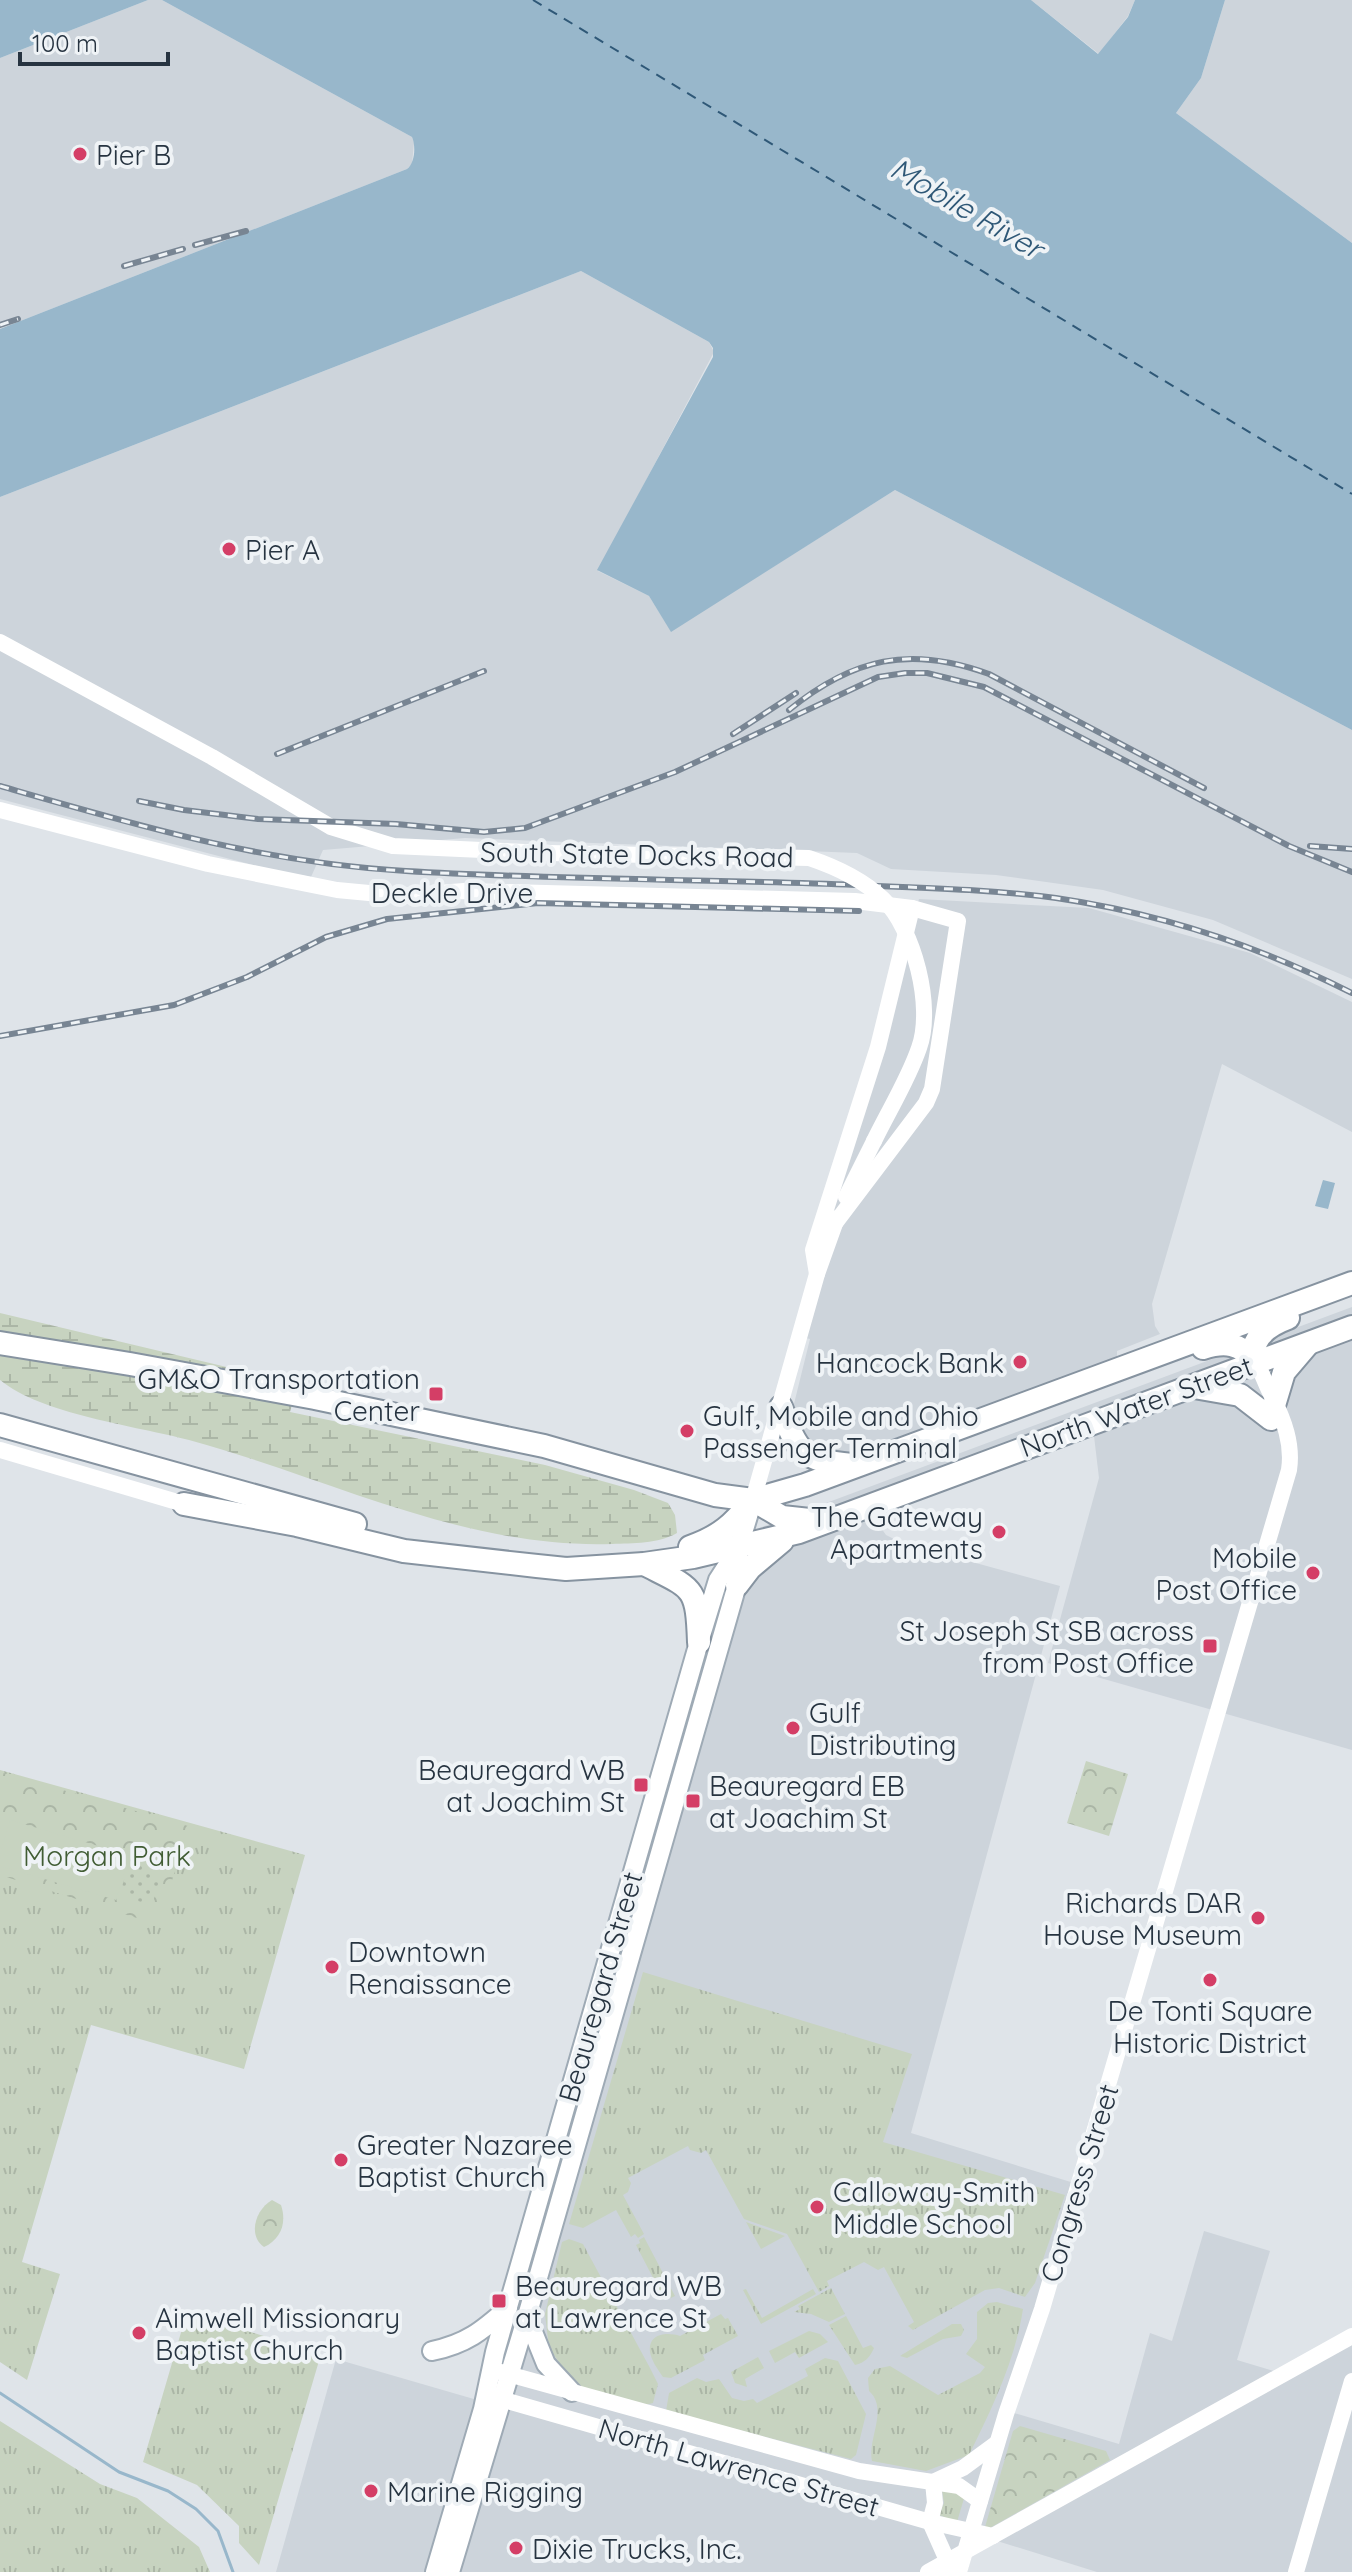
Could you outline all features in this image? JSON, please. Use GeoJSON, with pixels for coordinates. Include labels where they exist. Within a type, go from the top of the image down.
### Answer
{"type":"FeatureCollection","features":[{"type":"Feature","properties":{"kind":"highway"},"geometry":{"type":"LineString","coordinates":[[1255,1362],[1252,1353],[1255,1344],[1267,1328],[1322,1305],[1352,1283]]}},
{"type":"Feature","properties":{"kind":"highway","name":"North Water Street"},"geometry":{"type":"LineString","coordinates":[[753,1500],[794,1489],[1352,1283]]}},
{"type":"Feature","properties":{"kind":"highway","name":"North Water Street"},"geometry":{"type":"LineString","coordinates":[[644,1564],[693,1557],[799,1532],[1352,1327]]}},
{"type":"Feature","properties":{"kind":"highway"},"geometry":{"type":"LineString","coordinates":[[0,1343],[315,1398],[544,1446],[715,1495],[753,1500],[782,1517],[823,1521]]}},
{"type":"Feature","properties":{"kind":"highway"},"geometry":{"type":"LineString","coordinates":[[1189,1386],[1240,1395],[1273,1410],[1284,1372],[1310,1343]]}},
{"type":"Feature","properties":{"kind":"highway"},"geometry":{"type":"LineString","coordinates":[[1083,1381],[1123,1378],[1222,1344],[1242,1348],[1255,1362]]}},
{"type":"Feature","properties":{"kind":"highway"},"geometry":{"type":"LineString","coordinates":[[781,1407],[797,1446],[809,1457],[857,1465]]}},
{"type":"Feature","properties":{"kind":"highway"},"geometry":{"type":"LineString","coordinates":[[0,1425],[480,1558]]}},
{"type":"Feature","properties":{"kind":"highway"},"geometry":{"type":"LineString","coordinates":[[184,1504],[297,1525],[404,1551],[566,1569],[644,1564],[709,1540],[730,1527],[753,1500]]}},
{"type":"Feature","properties":{"kind":"highway"},"geometry":{"type":"LineString","coordinates":[[737,1585],[764,1554],[799,1532]]}},
{"type":"Feature","properties":{"kind":"highway"},"geometry":{"type":"LineString","coordinates":[[644,1564],[689,1590],[698,1608],[699,1642]]}},
{"type":"Feature","properties":{"kind":"main road","name":"Beauregard Street"},"geometry":{"type":"LineString","coordinates":[[450,2572],[501,2372],[527,2316],[737,1585],[739,1546],[753,1500]]}},
{"type":"Feature","properties":{"kind":"main road","name":"Beauregard Street"},"geometry":{"type":"LineString","coordinates":[[501,2372],[508,2308],[655,1794],[718,1580],[739,1546]]}},
{"type":"Feature","properties":{"kind":"main road"},"geometry":{"type":"LineString","coordinates":[[567,2103],[589,2059],[619,1960],[626,1948],[634,1944],[627,1936],[627,1930],[653,1837],[655,1794]]}},
{"type":"Feature","properties":{"kind":"main road"},"geometry":{"type":"LineString","coordinates":[[432,2351],[456,2346],[473,2337],[508,2308]]}},
{"type":"Feature","properties":{"kind":"main road"},"geometry":{"type":"LineString","coordinates":[[527,2316],[546,2364],[572,2392]]}},
{"type":"Feature","properties":{"kind":"main road","name":"Beauregard Street"},"geometry":{"type":"LineString","coordinates":[[435,2572],[494,2397]]}},
{"type":"Feature","properties":{"kind":"street","name":"South State Docks Road"},"geometry":{"type":"LineString","coordinates":[[0,642],[331,827],[393,846],[548,853],[809,858],[835,867],[885,900],[919,964],[924,992],[920,1046],[874,1141]]}},
{"type":"Feature","properties":{"kind":"street","name":"Deckle Drive"},"geometry":{"type":"LineString","coordinates":[[0,810],[208,864],[337,890],[401,896],[464,891],[855,901],[912,908],[958,921],[932,1089],[926,1103],[833,1226]]}},
{"type":"Feature","properties":{"kind":"street"},"geometry":{"type":"LineString","coordinates":[[817,1274],[813,1250],[878,1047],[912,908]]}},
{"type":"Feature","properties":{"kind":"street","name":"Beauregard Street"},"geometry":{"type":"LineString","coordinates":[[753,1500],[833,1226],[874,1141]]}},
{"type":"Feature","properties":{"kind":"street","name":"Congress Street"},"geometry":{"type":"LineString","coordinates":[[965,2551],[1042,2309],[1289,1470],[1263,1372],[1255,1362]]}},
{"type":"Feature","properties":{"kind":"street"},"geometry":{"type":"LineString","coordinates":[[0,1450],[184,1504]]}},
{"type":"Feature","properties":{"kind":"street"},"geometry":{"type":"LineString","coordinates":[[928,2572],[953,2568],[965,2551],[1352,2336]]}},
{"type":"Feature","properties":{"kind":"street","name":"North Lawrence Street"},"geometry":{"type":"LineString","coordinates":[[501,2372],[859,2471],[959,2486],[980,2501]]}},
{"type":"Feature","properties":{"kind":"street"},"geometry":{"type":"LineString","coordinates":[[1296,2572],[1352,2381]]}},
{"type":"Feature","properties":{"kind":"street","name":"North Lawrence Street"},"geometry":{"type":"LineString","coordinates":[[494,2397],[930,2522],[993,2536]]}},
{"type":"Feature","properties":{"kind":"street"},"geometry":{"type":"LineString","coordinates":[[953,2568],[930,2522],[935,2503],[933,2482],[963,2468],[997,2443]]}},
{"type":"Feature","properties":{"kind":"shaded area"},"geometry":{"type":"Polygon","coordinates":[[[148,0],[162,0],[412,137],[412,164],[407,169],[0,329],[0,58],[148,0]]]}},
{"type":"Feature","properties":{"kind":"shaded area"},"geometry":{"type":"Polygon","coordinates":[[[1031,0],[1135,0],[1128,16],[1099,54],[1031,0]]]}},
{"type":"Feature","properties":{"kind":"shaded area"},"geometry":{"type":"Polygon","coordinates":[[[1225,0],[1352,0],[1352,243],[1176,113],[1201,78],[1225,0]]]}},
{"type":"Feature","properties":{"kind":"shaded area"},"geometry":{"type":"Polygon","coordinates":[[[581,271],[709,342],[714,352],[598,571],[649,596],[671,631],[895,490],[1352,730],[1352,979],[1213,920],[1103,890],[996,875],[891,869],[857,853],[465,838],[323,850],[311,877],[272,870],[0,799],[0,497],[581,271]]]}},
{"type":"Feature","properties":{"kind":"shaded area"},"geometry":{"type":"Polygon","coordinates":[[[919,899],[1089,908],[1250,953],[1352,1002],[1352,1132],[1222,1064],[1152,1304],[1155,1326],[1160,1334],[1117,1351],[1117,1357],[841,1458],[813,1455],[791,1416],[810,1339],[795,1335],[919,899]]]}},
{"type":"Feature","properties":{"kind":"shaded area"},"geometry":{"type":"Polygon","coordinates":[[[1352,1307],[1352,1750],[1048,1663],[1099,1478],[1094,1436],[878,1515],[879,1525],[886,1535],[902,1543],[1060,1586],[911,2133],[1074,2183],[1014,2413],[1119,2444],[1150,2333],[1172,2341],[1204,2231],[1270,2251],[1237,2360],[1277,2372],[1352,2329],[1352,2572],[1097,2572],[994,2540],[973,2553],[967,2572],[276,2572],[336,2359],[491,2404],[729,1582],[759,1528],[1352,1307]]]}},
{"type":"Feature","properties":{"kind":"green space"},"geometry":{"type":"Polygon","coordinates":[[[0,1313],[298,1384],[290,1412],[545,1465],[634,1490],[668,1503],[675,1515],[677,1533],[654,1541],[612,1544],[557,1543],[503,1535],[398,1508],[189,1440],[90,1418],[39,1402],[0,1380],[0,1313]]]}},
{"type":"Feature","properties":{"kind":"green space"},"geometry":{"type":"Polygon","coordinates":[[[1086,1761],[1128,1774],[1109,1836],[1067,1823],[1086,1761]]]}},
{"type":"Feature","properties":{"kind":"green space"},"geometry":{"type":"Polygon","coordinates":[[[0,1770],[305,1855],[244,2069],[91,2025],[22,2262],[60,2274],[27,2380],[0,2362],[0,1770]]]}},
{"type":"Feature","properties":{"kind":"green space","name":"Morgan Park"},"geometry":{"type":"Polygon","coordinates":[[[0,1772],[188,1826],[159,1925],[0,1875],[0,1772]]]}},
{"type":"Feature","properties":{"kind":"green space"},"geometry":{"type":"Polygon","coordinates":[[[10,1820],[129,1855],[116,1900],[0,1866],[0,1854],[10,1820]]]}},
{"type":"Feature","properties":{"kind":"green space"},"geometry":{"type":"Polygon","coordinates":[[[133,1851],[166,1860],[152,1905],[119,1896],[133,1851]]]}},
{"type":"Feature","properties":{"kind":"green space"},"geometry":{"type":"Polygon","coordinates":[[[643,1972],[912,2054],[883,2142],[1065,2195],[1035,2283],[1025,2297],[999,2288],[985,2290],[913,2330],[908,2326],[914,2322],[884,2267],[878,2270],[864,2262],[827,2281],[829,2286],[819,2292],[787,2234],[744,2219],[706,2150],[701,2153],[690,2150],[688,2146],[628,2178],[631,2183],[628,2192],[623,2195],[644,2234],[638,2238],[635,2234],[631,2237],[616,2210],[583,2228],[569,2224],[643,1972]]]}},
{"type":"Feature","properties":{"kind":"green space"},"geometry":{"type":"Polygon","coordinates":[[[272,2200],[281,2205],[283,2224],[275,2240],[264,2247],[256,2236],[256,2222],[262,2209],[272,2200]]]}},
{"type":"Feature","properties":{"kind":"green space"},"geometry":{"type":"Polygon","coordinates":[[[746,2222],[785,2236],[761,2249],[746,2222]]]}},
{"type":"Feature","properties":{"kind":"green space"},"geometry":{"type":"Polygon","coordinates":[[[644,2237],[675,2296],[671,2298],[669,2294],[663,2297],[636,2245],[644,2237]]]}},
{"type":"Feature","properties":{"kind":"green space"},"geometry":{"type":"Polygon","coordinates":[[[569,2239],[583,2244],[650,2368],[658,2384],[653,2403],[645,2405],[575,2385],[549,2348],[545,2314],[562,2242],[569,2239]]]}},
{"type":"Feature","properties":{"kind":"green space"},"geometry":{"type":"Polygon","coordinates":[[[831,2288],[845,2314],[829,2322],[811,2314],[794,2312],[800,2309],[798,2306],[831,2288]]]}},
{"type":"Feature","properties":{"kind":"green space"},"geometry":{"type":"Polygon","coordinates":[[[746,2289],[762,2318],[813,2289],[816,2294],[761,2324],[743,2290],[746,2289]]]}},
{"type":"Feature","properties":{"kind":"green space"},"geometry":{"type":"Polygon","coordinates":[[[997,2302],[1023,2309],[1008,2366],[969,2455],[926,2471],[872,2461],[877,2406],[869,2391],[868,2378],[875,2369],[890,2366],[938,2395],[980,2373],[985,2367],[966,2354],[977,2339],[977,2312],[988,2303],[997,2302]]]}},
{"type":"Feature","properties":{"kind":"green space"},"geometry":{"type":"Polygon","coordinates":[[[187,2312],[321,2354],[259,2565],[239,2543],[239,2526],[197,2485],[143,2462],[187,2312]]]}},
{"type":"Feature","properties":{"kind":"green space"},"geometry":{"type":"Polygon","coordinates":[[[721,2314],[728,2318],[738,2336],[703,2355],[705,2360],[671,2378],[663,2377],[651,2355],[652,2341],[664,2334],[680,2336],[721,2314]]]}},
{"type":"Feature","properties":{"kind":"green space"},"geometry":{"type":"Polygon","coordinates":[[[846,2316],[863,2348],[871,2345],[874,2348],[867,2359],[855,2365],[829,2325],[846,2316]]]}},
{"type":"Feature","properties":{"kind":"green space"},"geometry":{"type":"Polygon","coordinates":[[[952,2324],[961,2324],[964,2330],[961,2336],[943,2339],[907,2358],[900,2356],[952,2324]]]}},
{"type":"Feature","properties":{"kind":"green space"},"geometry":{"type":"Polygon","coordinates":[[[809,2331],[820,2334],[828,2342],[799,2358],[795,2352],[775,2363],[769,2351],[809,2331]]]}},
{"type":"Feature","properties":{"kind":"green space"},"geometry":{"type":"Polygon","coordinates":[[[758,2357],[764,2368],[745,2379],[747,2387],[735,2383],[731,2372],[758,2357]]]}},
{"type":"Feature","properties":{"kind":"green space"},"geometry":{"type":"Polygon","coordinates":[[[825,2358],[838,2361],[866,2414],[856,2455],[851,2459],[666,2411],[669,2393],[697,2378],[706,2382],[719,2379],[732,2398],[744,2401],[753,2399],[757,2403],[808,2376],[805,2369],[825,2358]]]}},
{"type":"Feature","properties":{"kind":"green space"},"geometry":{"type":"Polygon","coordinates":[[[0,2421],[100,2484],[137,2498],[199,2547],[210,2572],[0,2572],[0,2421]]]}},
{"type":"Feature","properties":{"kind":"green space"},"geometry":{"type":"Polygon","coordinates":[[[1020,2426],[1106,2451],[1110,2460],[988,2529],[985,2527],[1013,2431],[1020,2426]]]}},
{"type":"Feature","properties":{"kind":"green space"},"geometry":{"type":"Polygon","coordinates":[[[942,2490],[965,2495],[957,2522],[939,2515],[944,2503],[942,2490]]]}},
{"type":"Feature","properties":{"kind":"water"},"geometry":{"type":"Polygon","coordinates":[[[0,0],[148,0],[0,58],[0,0]]]}},
{"type":"Feature","properties":{"kind":"water","name":"Mobile River"},"geometry":{"type":"Polygon","coordinates":[[[162,0],[1031,0],[1098,54],[1128,17],[1135,0],[1225,0],[1201,78],[1176,113],[1352,243],[1352,730],[895,490],[671,632],[649,596],[597,570],[713,357],[713,348],[709,342],[581,271],[0,497],[0,329],[407,169],[413,159],[412,137],[162,0]]]}},
{"type":"Feature","properties":{"kind":"water"},"geometry":{"type":"Polygon","coordinates":[[[1323,1180],[1335,1183],[1328,1209],[1315,1206],[1323,1180]]]}},
{"type":"Feature","properties":{"kind":"waterway"},"geometry":{"type":"LineString","coordinates":[[0,2393],[119,2472],[168,2491],[196,2509],[218,2531],[233,2572]]}},
{"type":"Feature","properties":{"kind":"ferry route"},"geometry":{"type":"LineString","coordinates":[[533,0],[1352,494]]}},
{"type":"Feature","properties":{"kind":"railway"},"geometry":{"type":"LineString","coordinates":[[195,245],[246,231]]}},
{"type":"Feature","properties":{"kind":"railway"},"geometry":{"type":"LineString","coordinates":[[124,266],[183,249]]}},
{"type":"Feature","properties":{"kind":"railway"},"geometry":{"type":"LineString","coordinates":[[0,325],[18,319]]}},
{"type":"Feature","properties":{"kind":"railway"},"geometry":{"type":"LineString","coordinates":[[789,710],[836,678],[860,668],[908,659],[960,665],[989,674],[1204,788]]}},
{"type":"Feature","properties":{"kind":"railway"},"geometry":{"type":"LineString","coordinates":[[277,754],[484,671]]}},
{"type":"Feature","properties":{"kind":"railway"},"geometry":{"type":"LineString","coordinates":[[139,801],[258,819],[396,824],[484,832],[525,828],[675,772],[878,677],[927,673],[984,687],[1289,846],[1352,872]]}},
{"type":"Feature","properties":{"kind":"railway"},"geometry":{"type":"LineString","coordinates":[[733,734],[796,693]]}},
{"type":"Feature","properties":{"kind":"railway"},"geometry":{"type":"LineString","coordinates":[[0,786],[200,840],[353,867],[518,876],[931,888],[1056,898],[1133,913],[1208,934],[1281,960],[1352,993]]}},
{"type":"Feature","properties":{"kind":"railway"},"geometry":{"type":"LineString","coordinates":[[1310,846],[1352,849]]}},
{"type":"Feature","properties":{"kind":"railway"},"geometry":{"type":"LineString","coordinates":[[0,1036],[174,1005],[247,977],[326,937],[387,919],[538,903],[859,911]]}},
{"type":"Feature","properties":{"kind":"place","name":"Pier B"},"geometry":{"type":"Point","coordinates":[80,154]}},
{"type":"Feature","properties":{"kind":"place","name":"Pier A"},"geometry":{"type":"Point","coordinates":[229,549]}},
{"type":"Feature","properties":{"kind":"place","name":"Hancock Bank"},"geometry":{"type":"Point","coordinates":[1020,1362]}},
{"type":"Feature","properties":{"kind":"place","name":"GM&O Transportation Center"},"geometry":{"type":"Point","coordinates":[436,1394]}},
{"type":"Feature","properties":{"kind":"place","name":"Gulf, Mobile and Ohio Passenger Terminal"},"geometry":{"type":"Point","coordinates":[687,1431]}},
{"type":"Feature","properties":{"kind":"place","name":"The Gateway Apartments"},"geometry":{"type":"Point","coordinates":[999,1532]}},
{"type":"Feature","properties":{"kind":"place","name":"Mobile Post Office"},"geometry":{"type":"Point","coordinates":[1313,1573]}},
{"type":"Feature","properties":{"kind":"place","name":"St Joseph St SB across from Post Office"},"geometry":{"type":"Point","coordinates":[1210,1646]}},
{"type":"Feature","properties":{"kind":"place","name":"Gulf Distributing"},"geometry":{"type":"Point","coordinates":[793,1728]}},
{"type":"Feature","properties":{"kind":"place","name":"Beauregard WB at Joachim St"},"geometry":{"type":"Point","coordinates":[641,1785]}},
{"type":"Feature","properties":{"kind":"place","name":"Beauregard EB at Joachim St"},"geometry":{"type":"Point","coordinates":[693,1801]}},
{"type":"Feature","properties":{"kind":"place","name":"Richards DAR House Museum"},"geometry":{"type":"Point","coordinates":[1258,1918]}},
{"type":"Feature","properties":{"kind":"place","name":"Downtown Renaissance"},"geometry":{"type":"Point","coordinates":[332,1967]}},
{"type":"Feature","properties":{"kind":"place","name":"De Tonti Square Historic District"},"geometry":{"type":"Point","coordinates":[1210,1980]}},
{"type":"Feature","properties":{"kind":"place","name":"Greater Nazaree Baptist Church"},"geometry":{"type":"Point","coordinates":[341,2160]}},
{"type":"Feature","properties":{"kind":"place","name":"Calloway-Smith Middle School"},"geometry":{"type":"Point","coordinates":[817,2207]}},
{"type":"Feature","properties":{"kind":"place","name":"Beauregard WB at Lawrence St"},"geometry":{"type":"Point","coordinates":[499,2301]}},
{"type":"Feature","properties":{"kind":"place","name":"Aimwell Missionary Baptist Church"},"geometry":{"type":"Point","coordinates":[139,2333]}},
{"type":"Feature","properties":{"kind":"place","name":"Marine Rigging"},"geometry":{"type":"Point","coordinates":[371,2491]}},
{"type":"Feature","properties":{"kind":"place","name":"Dixie Trucks, Inc."},"geometry":{"type":"Point","coordinates":[516,2548]}}]}
